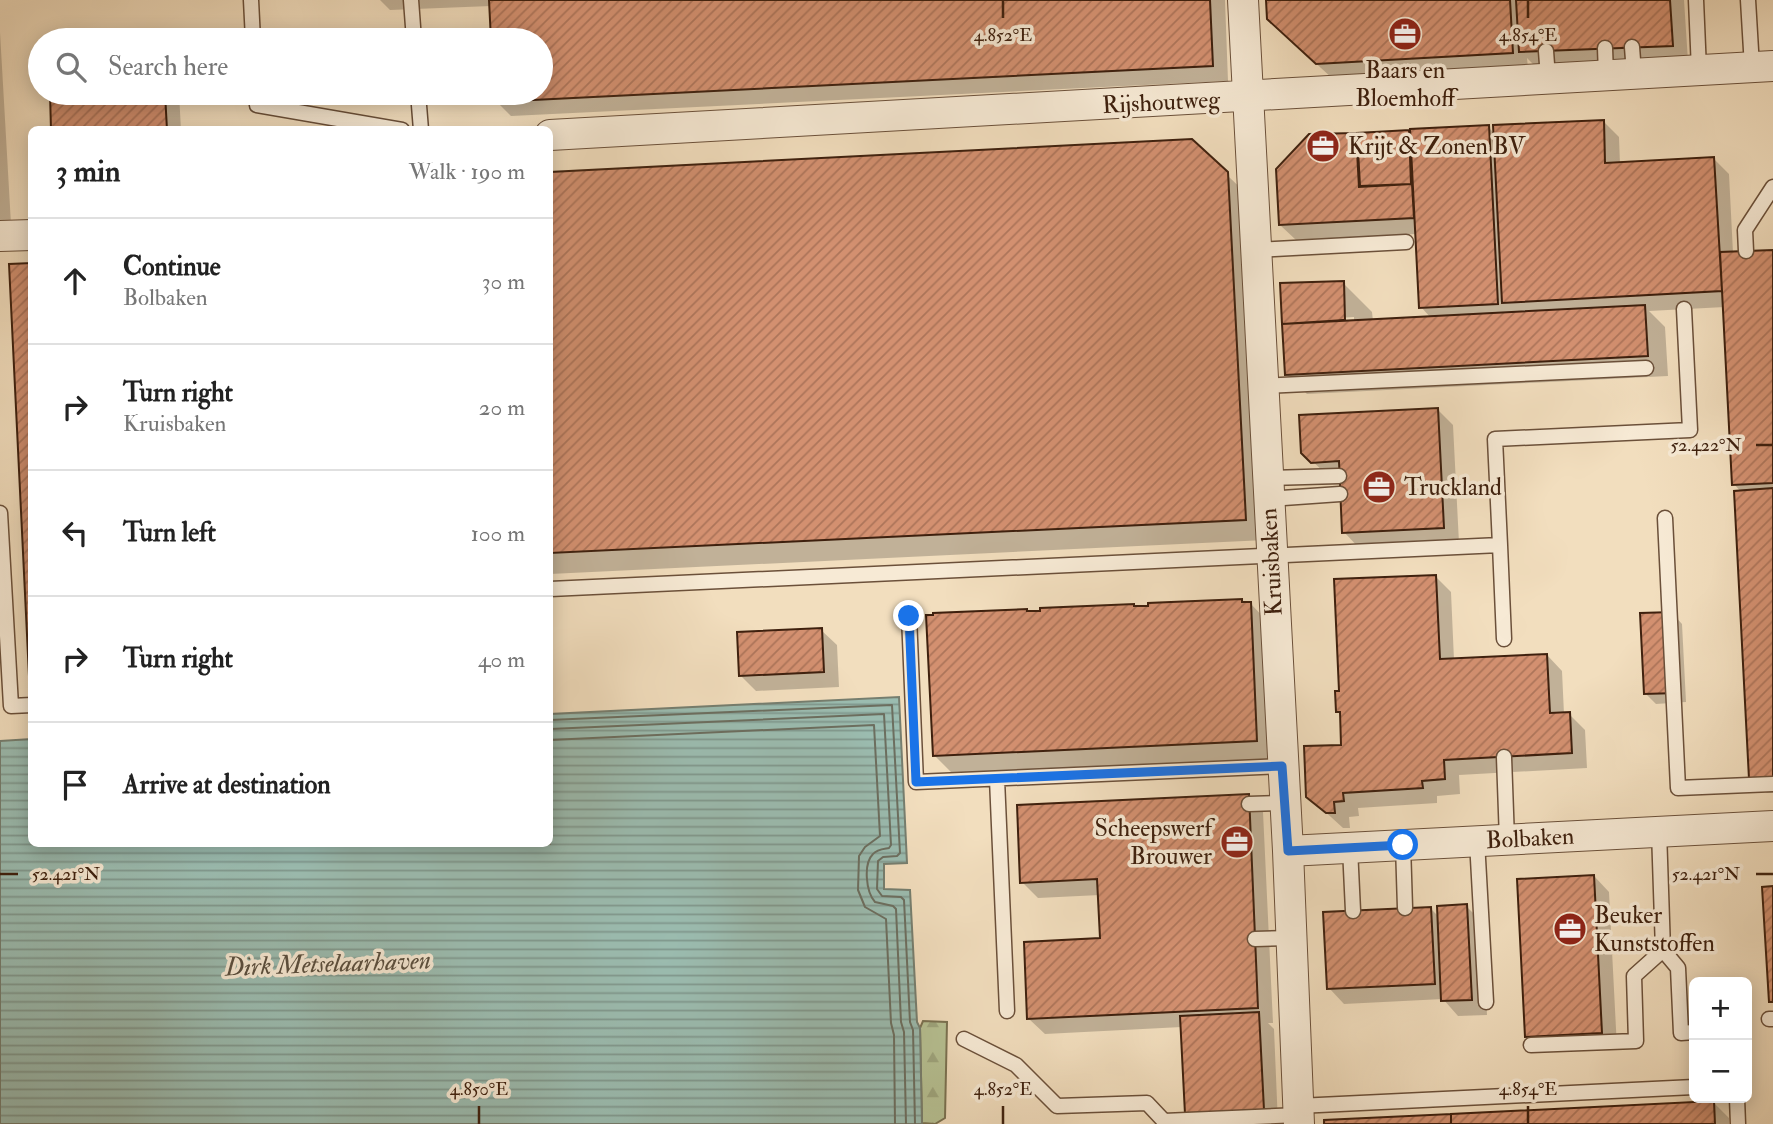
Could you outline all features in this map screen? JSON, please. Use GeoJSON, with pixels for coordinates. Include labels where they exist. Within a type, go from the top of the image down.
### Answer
{"type":"FeatureCollection","features":[{"type":"Feature","properties":{"kind":"street","name":"Kruisbaken"},"geometry":{"type":"LineString","coordinates":[[1243,0],[1288,851],[1298,1115]]}},
{"type":"Feature","properties":{"kind":"street","name":"Rijshoutweg"},"geometry":{"type":"LineString","coordinates":[[553,135],[1249,97],[1547,64],[1619,61],[1699,70],[1762,66]]}},
{"type":"Feature","properties":{"kind":"street"},"geometry":{"type":"LineString","coordinates":[[0,236],[28,235]]}},
{"type":"Feature","properties":{"kind":"street","name":"Bolbaken"},"geometry":{"type":"LineString","coordinates":[[1288,851],[1773,826]]}},
{"type":"Feature","properties":{"kind":"lane"},"geometry":{"type":"LineString","coordinates":[[251,0],[252,28]]}},
{"type":"Feature","properties":{"kind":"lane"},"geometry":{"type":"LineString","coordinates":[[411,0],[413,28]]}},
{"type":"Feature","properties":{"kind":"lane"},"geometry":{"type":"LineString","coordinates":[[1696,0],[1699,70]]}},
{"type":"Feature","properties":{"kind":"lane"},"geometry":{"type":"LineString","coordinates":[[1748,0],[1762,66]]}},
{"type":"Feature","properties":{"kind":"lane"},"geometry":{"type":"LineString","coordinates":[[257,105],[379,126]]}},
{"type":"Feature","properties":{"kind":"lane"},"geometry":{"type":"LineString","coordinates":[[419,105],[421,126]]}},
{"type":"Feature","properties":{"kind":"lane"},"geometry":{"type":"LineString","coordinates":[[1746,251],[1745,230],[1773,187]]}},
{"type":"Feature","properties":{"kind":"lane"},"geometry":{"type":"LineString","coordinates":[[1255,250],[1406,242]]}},
{"type":"Feature","properties":{"kind":"lane"},"geometry":{"type":"LineString","coordinates":[[1504,639],[1495,439],[1690,430],[1684,309]]}},
{"type":"Feature","properties":{"kind":"lane"},"geometry":{"type":"LineString","coordinates":[[1262,386],[1646,368]]}},
{"type":"Feature","properties":{"kind":"lane"},"geometry":{"type":"LineString","coordinates":[[1268,489],[1339,476]]}},
{"type":"Feature","properties":{"kind":"lane"},"geometry":{"type":"LineString","coordinates":[[1268,489],[1340,494]]}},
{"type":"Feature","properties":{"kind":"lane"},"geometry":{"type":"LineString","coordinates":[[0,513],[6,707],[28,705]]}},
{"type":"Feature","properties":{"kind":"lane"},"geometry":{"type":"LineString","coordinates":[[1665,518],[1678,788],[1773,784]]}},
{"type":"Feature","properties":{"kind":"lane"},"geometry":{"type":"LineString","coordinates":[[553,589],[1500,545]]}},
{"type":"Feature","properties":{"kind":"lane"},"geometry":{"type":"LineString","coordinates":[[909,616],[916,782],[1282,766]]}},
{"type":"Feature","properties":{"kind":"lane"},"geometry":{"type":"LineString","coordinates":[[1504,757],[1507,840]]}},
{"type":"Feature","properties":{"kind":"lane"},"geometry":{"type":"LineString","coordinates":[[997,779],[1007,1011]]}},
{"type":"Feature","properties":{"kind":"lane"},"geometry":{"type":"LineString","coordinates":[[1249,804],[1284,803]]}},
{"type":"Feature","properties":{"kind":"lane"},"geometry":{"type":"LineString","coordinates":[[1659,831],[1663,950],[1678,968],[1681,1033],[1689,1032]]}},
{"type":"Feature","properties":{"kind":"lane"},"geometry":{"type":"LineString","coordinates":[[1477,841],[1486,1002]]}},
{"type":"Feature","properties":{"kind":"lane"},"geometry":{"type":"LineString","coordinates":[[1403,845],[1405,908]]}},
{"type":"Feature","properties":{"kind":"lane"},"geometry":{"type":"LineString","coordinates":[[1350,848],[1353,911]]}},
{"type":"Feature","properties":{"kind":"lane"},"geometry":{"type":"LineString","coordinates":[[1255,939],[1291,938]]}},
{"type":"Feature","properties":{"kind":"lane"},"geometry":{"type":"LineString","coordinates":[[1531,1045],[1636,1041],[1634,976],[1663,950]]}},
{"type":"Feature","properties":{"kind":"lane"},"geometry":{"type":"LineString","coordinates":[[964,1040],[1016,1065],[1057,1106],[1147,1102],[1164,1121],[1298,1115],[1689,1087]]}},
{"type":"Feature","properties":{"kind":"lane"},"geometry":{"type":"LineString","coordinates":[[1737,1103],[1738,1124]]}},
{"type":"Feature","properties":{"kind":"green space"},"geometry":{"type":"Polygon","coordinates":[[[923,1021],[947,1022],[945,1118],[935,1124],[922,1123],[920,1028],[923,1021]]]}},
{"type":"Feature","properties":{"kind":"water","name":"Dirk Metselaarhaven"},"geometry":{"type":"Polygon","coordinates":[[[899,697],[907,863],[884,864],[884,889],[910,890],[917,1022],[920,1028],[922,1124],[0,1124],[0,741],[28,739],[28,847],[553,847],[553,714],[899,697]]]}},
{"type":"Feature","properties":{"kind":"building"},"geometry":{"type":"Polygon","coordinates":[[[489,0],[1210,0],[1213,66],[553,99],[553,28],[490,28],[489,0]]]}},
{"type":"Feature","properties":{"kind":"building"},"geometry":{"type":"Polygon","coordinates":[[[1266,0],[1510,0],[1513,53],[1316,64],[1267,19],[1266,0]]]}},
{"type":"Feature","properties":{"kind":"building"},"geometry":{"type":"Polygon","coordinates":[[[1516,0],[1670,0],[1673,46],[1519,52],[1516,0]]]}},
{"type":"Feature","properties":{"kind":"building"},"geometry":{"type":"Polygon","coordinates":[[[50,105],[166,105],[167,126],[51,126],[50,105]]]}},
{"type":"Feature","properties":{"kind":"building"},"geometry":{"type":"Polygon","coordinates":[[[1604,120],[1605,163],[1714,157],[1722,291],[1502,303],[1493,125],[1604,120]]]}},
{"type":"Feature","properties":{"kind":"building"},"geometry":{"type":"Polygon","coordinates":[[[1489,125],[1498,304],[1419,308],[1410,129],[1489,125]]]}},
{"type":"Feature","properties":{"kind":"building"},"geometry":{"type":"Polygon","coordinates":[[[1409,130],[1411,184],[1360,186],[1357,133],[1409,130]]]}},
{"type":"Feature","properties":{"kind":"building"},"geometry":{"type":"Polygon","coordinates":[[[1356,133],[1359,187],[1412,184],[1414,218],[1279,225],[1276,169],[1309,134],[1356,133]]]}},
{"type":"Feature","properties":{"kind":"building"},"geometry":{"type":"Polygon","coordinates":[[[1192,139],[1228,172],[1246,520],[553,553],[553,172],[1192,139]]]}},
{"type":"Feature","properties":{"kind":"building"},"geometry":{"type":"Polygon","coordinates":[[[1773,250],[1773,483],[1732,485],[1720,252],[1773,250]]]}},
{"type":"Feature","properties":{"kind":"building"},"geometry":{"type":"Polygon","coordinates":[[[28,263],[28,655],[9,264],[28,263]]]}},
{"type":"Feature","properties":{"kind":"building"},"geometry":{"type":"Polygon","coordinates":[[[1344,281],[1345,320],[1282,324],[1280,283],[1344,281]]]}},
{"type":"Feature","properties":{"kind":"building"},"geometry":{"type":"Polygon","coordinates":[[[1645,305],[1648,356],[1285,375],[1282,324],[1645,305]]]}},
{"type":"Feature","properties":{"kind":"building"},"geometry":{"type":"Polygon","coordinates":[[[1438,408],[1444,528],[1342,533],[1339,461],[1311,463],[1301,453],[1299,415],[1438,408]]]}},
{"type":"Feature","properties":{"kind":"building"},"geometry":{"type":"Polygon","coordinates":[[[1773,488],[1773,777],[1749,779],[1734,491],[1773,488]]]}},
{"type":"Feature","properties":{"kind":"building"},"geometry":{"type":"Polygon","coordinates":[[[1436,575],[1440,659],[1547,654],[1550,713],[1570,712],[1572,753],[1444,760],[1445,779],[1422,781],[1423,788],[1343,793],[1344,801],[1334,802],[1335,813],[1326,813],[1306,797],[1304,746],[1341,745],[1340,712],[1336,712],[1335,691],[1339,691],[1334,579],[1436,575]]]}},
{"type":"Feature","properties":{"kind":"building"},"geometry":{"type":"Polygon","coordinates":[[[1242,599],[1242,602],[1251,602],[1257,741],[933,756],[926,615],[1134,604],[1148,606],[1148,603],[1242,599]]]}},
{"type":"Feature","properties":{"kind":"building"},"geometry":{"type":"Polygon","coordinates":[[[1673,612],[1677,693],[1644,694],[1640,613],[1673,612]]]}},
{"type":"Feature","properties":{"kind":"building"},"geometry":{"type":"Polygon","coordinates":[[[822,628],[824,672],[739,676],[737,632],[822,628]]]}},
{"type":"Feature","properties":{"kind":"building"},"geometry":{"type":"Polygon","coordinates":[[[1249,794],[1258,1008],[1027,1019],[1024,942],[1100,938],[1097,879],[1020,883],[1017,805],[1249,794]]]}},
{"type":"Feature","properties":{"kind":"building"},"geometry":{"type":"Polygon","coordinates":[[[1594,875],[1602,1033],[1525,1037],[1517,879],[1594,875]]]}},
{"type":"Feature","properties":{"kind":"building"},"geometry":{"type":"Polygon","coordinates":[[[1773,886],[1773,1002],[1769,1002],[1762,887],[1773,886]]]}},
{"type":"Feature","properties":{"kind":"building"},"geometry":{"type":"Polygon","coordinates":[[[1467,904],[1472,1000],[1441,1001],[1437,906],[1467,904]]]}},
{"type":"Feature","properties":{"kind":"building"},"geometry":{"type":"Polygon","coordinates":[[[1431,907],[1435,984],[1327,989],[1323,912],[1431,907]]]}},
{"type":"Feature","properties":{"kind":"building"},"geometry":{"type":"Polygon","coordinates":[[[1259,1012],[1264,1110],[1185,1114],[1180,1016],[1259,1012]]]}},
{"type":"Feature","properties":{"kind":"building"},"geometry":{"type":"Polygon","coordinates":[[[1714,1103],[1715,1124],[1451,1124],[1451,1114],[1714,1103]]]}},
{"type":"Feature","properties":{"kind":"building"},"geometry":{"type":"Polygon","coordinates":[[[1451,1114],[1451,1124],[1324,1124],[1324,1120],[1451,1114]]]}},
{"type":"Feature","properties":{"kind":"place","name":"Baars en Bloemhoff"},"geometry":{"type":"Point","coordinates":[1405,34]}},
{"type":"Feature","properties":{"kind":"place","name":"Krijt & Zonen BV"},"geometry":{"type":"Point","coordinates":[1323,146]}},
{"type":"Feature","properties":{"kind":"place","name":"Truckland"},"geometry":{"type":"Point","coordinates":[1379,487]}},
{"type":"Feature","properties":{"kind":"place","name":"Scheepswerf Brouwer"},"geometry":{"type":"Point","coordinates":[1237,842]}},
{"type":"Feature","properties":{"kind":"place","name":"Beuker Kunststoffen"},"geometry":{"type":"Point","coordinates":[1570,929]}},
{"type":"Feature","properties":{"kind":"route"},"geometry":{"type":"LineString","coordinates":[[909,616],[916,782],[1282,766],[1288,851],[1403,845]]}}]}
